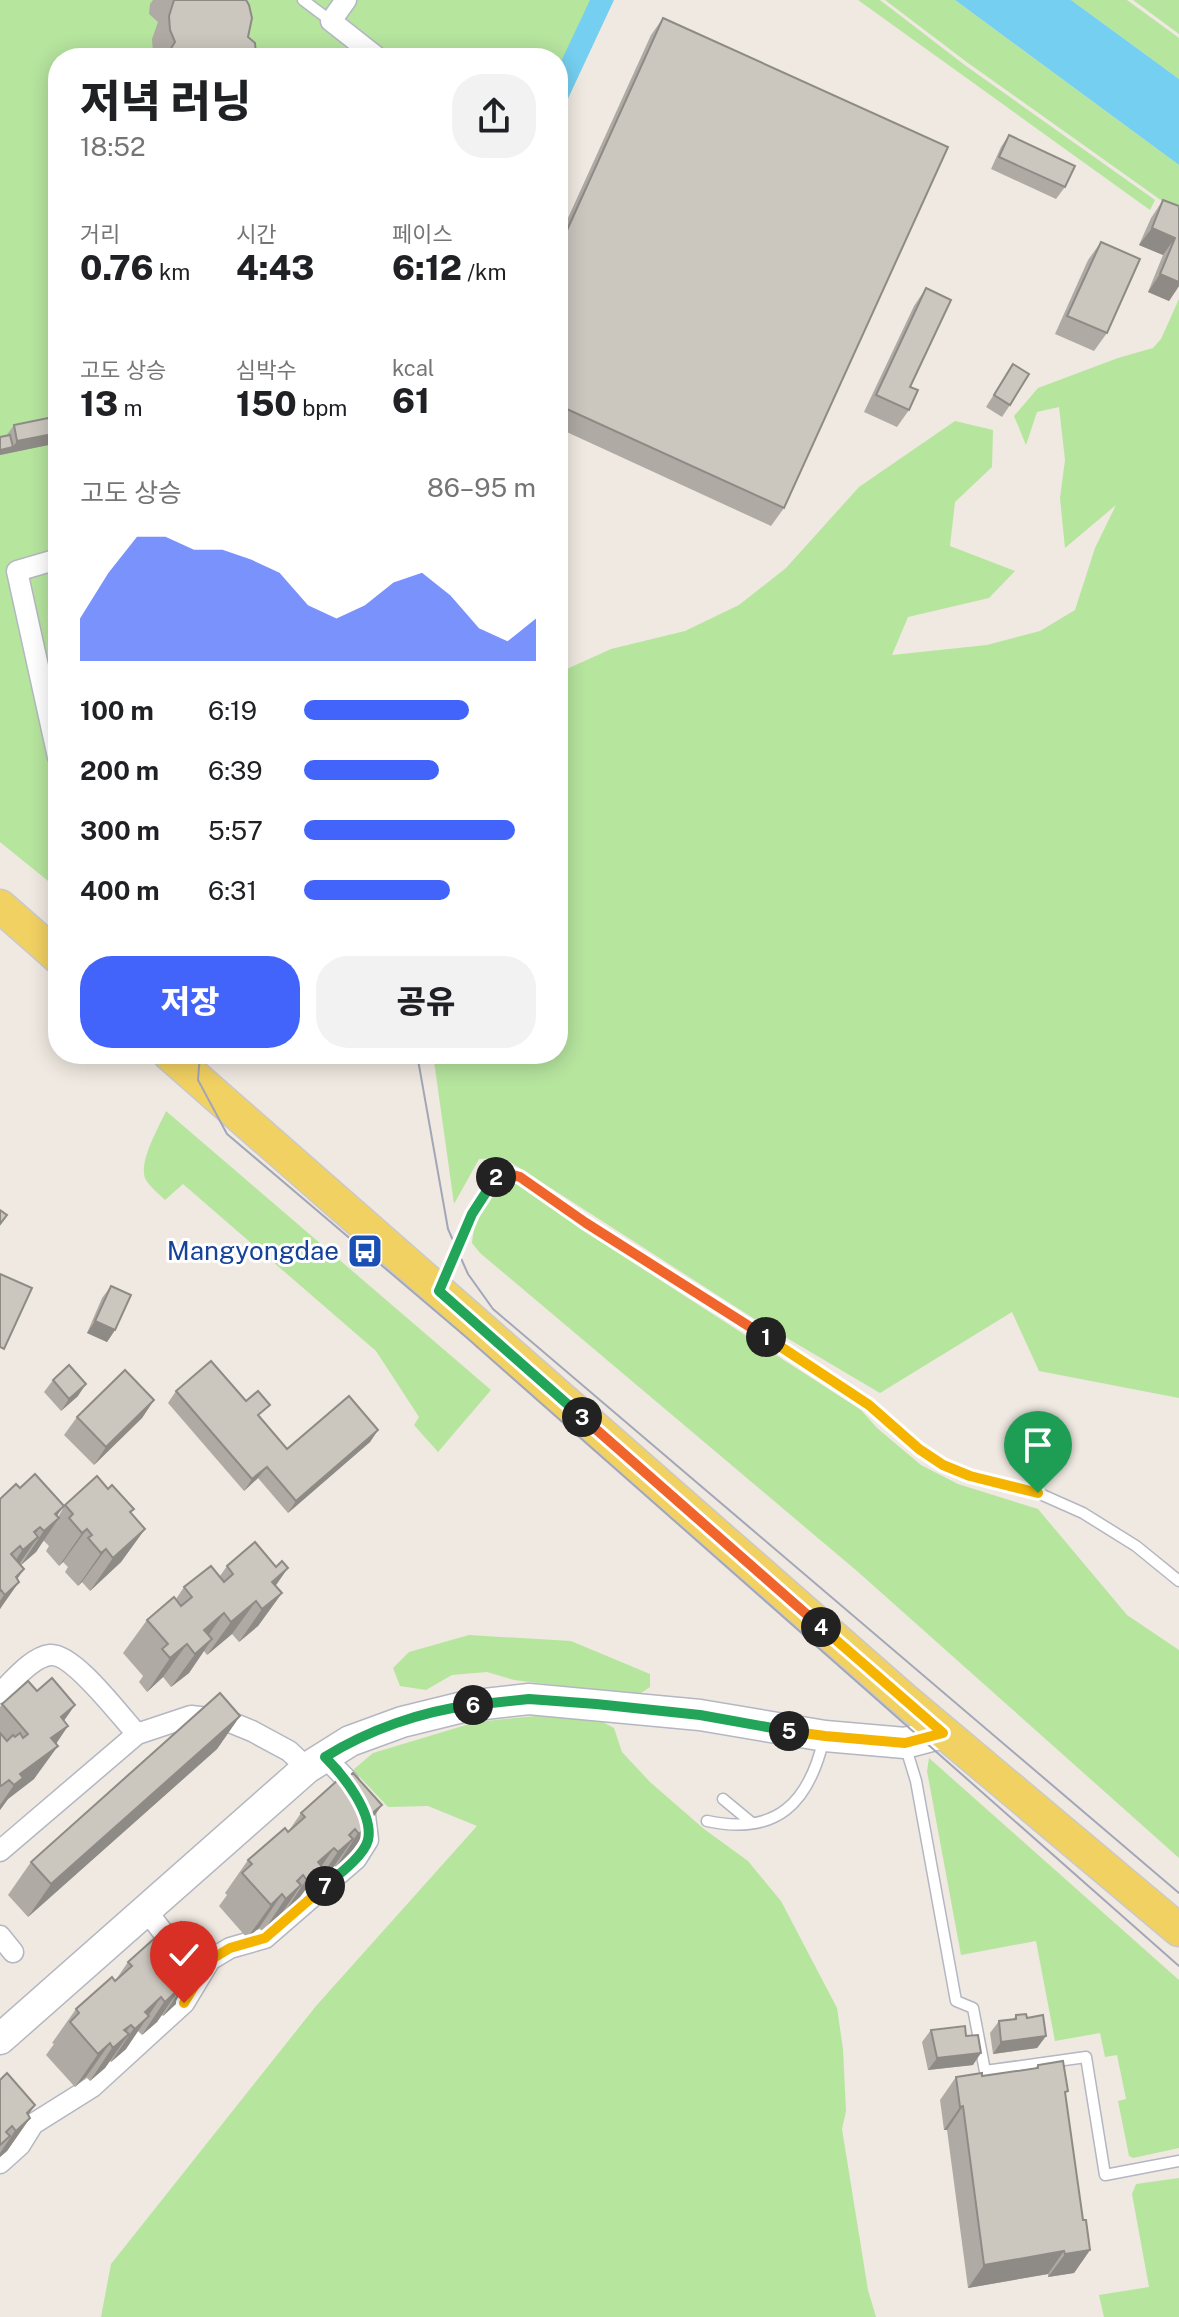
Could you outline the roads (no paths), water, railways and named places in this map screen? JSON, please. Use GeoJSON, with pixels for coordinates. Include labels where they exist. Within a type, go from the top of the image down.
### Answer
{"type":"FeatureCollection","features":[{"type":"Feature","properties":{"kind":"main road"},"geometry":{"type":"LineString","coordinates":[[0,906],[48,948]]}},
{"type":"Feature","properties":{"kind":"main road"},"geometry":{"type":"LineString","coordinates":[[180,1064],[943,1733],[1179,1930]]}},
{"type":"Feature","properties":{"kind":"street"},"geometry":{"type":"LineString","coordinates":[[346,0],[331,21],[365,48]]}},
{"type":"Feature","properties":{"kind":"street"},"geometry":{"type":"LineString","coordinates":[[48,562],[8,573],[48,720]]}},
{"type":"Feature","properties":{"kind":"street"},"geometry":{"type":"LineString","coordinates":[[0,1693],[35,1662],[48,1655],[60,1655],[73,1664],[137,1734]]}},
{"type":"Feature","properties":{"kind":"street"},"geometry":{"type":"LineString","coordinates":[[0,2039],[316,1762],[350,1741],[402,1722],[467,1706],[529,1699],[700,1715],[825,1736],[905,1743],[943,1733]]}},
{"type":"Feature","properties":{"kind":"street"},"geometry":{"type":"LineString","coordinates":[[0,1851],[137,1734],[191,1716],[225,1720],[252,1731],[348,1781],[365,1815],[368,1840],[356,1859],[265,1938],[230,1948],[210,1960],[184,2003],[92,2087],[27,2119],[20,2145],[0,2163]]}},
{"type":"Feature","properties":{"kind":"street"},"geometry":{"type":"LineString","coordinates":[[146,1910],[198,1976]]}},
{"type":"Feature","properties":{"kind":"lane"},"geometry":{"type":"LineString","coordinates":[[303,0],[331,21]]}},
{"type":"Feature","properties":{"kind":"lane"},"geometry":{"type":"LineString","coordinates":[[439,1291],[472,1214],[493,1179],[506,1173],[520,1177],[586,1223],[869,1405],[919,1449],[943,1465],[970,1476],[1038,1493],[1083,1513],[1136,1546],[1179,1581]]}},
{"type":"Feature","properties":{"kind":"lane"},"geometry":{"type":"LineString","coordinates":[[707,1821],[752,1823],[781,1814],[796,1803],[806,1788],[825,1736]]}},
{"type":"Feature","properties":{"kind":"lane"},"geometry":{"type":"LineString","coordinates":[[905,1743],[916,1781],[956,2001],[973,2008],[985,2071],[1086,2057],[1105,2175],[1179,2161]]}},
{"type":"Feature","properties":{"kind":"lane"},"geometry":{"type":"LineString","coordinates":[[723,1799],[752,1823]]}},
{"type":"Feature","properties":{"kind":"water"},"geometry":{"type":"Polygon","coordinates":[[[590,0],[614,0],[568,99],[567,48],[590,0]]]}},
{"type":"Feature","properties":{"kind":"water"},"geometry":{"type":"Polygon","coordinates":[[[955,0],[1071,0],[1179,79],[1179,165],[955,0]]]}},
{"type":"Feature","properties":{"kind":"tram line"},"geometry":{"type":"LineString","coordinates":[[199,1064],[198,1080],[227,1134],[466,1337],[1179,1966]]}},
{"type":"Feature","properties":{"kind":"tram line"},"geometry":{"type":"LineString","coordinates":[[419,1064],[448,1229],[468,1274],[493,1309],[1179,1893]]}},
{"type":"Feature","properties":{"kind":"place","name":"Mangyongdae"},"geometry":{"type":"Point","coordinates":[365,1251]}}]}
